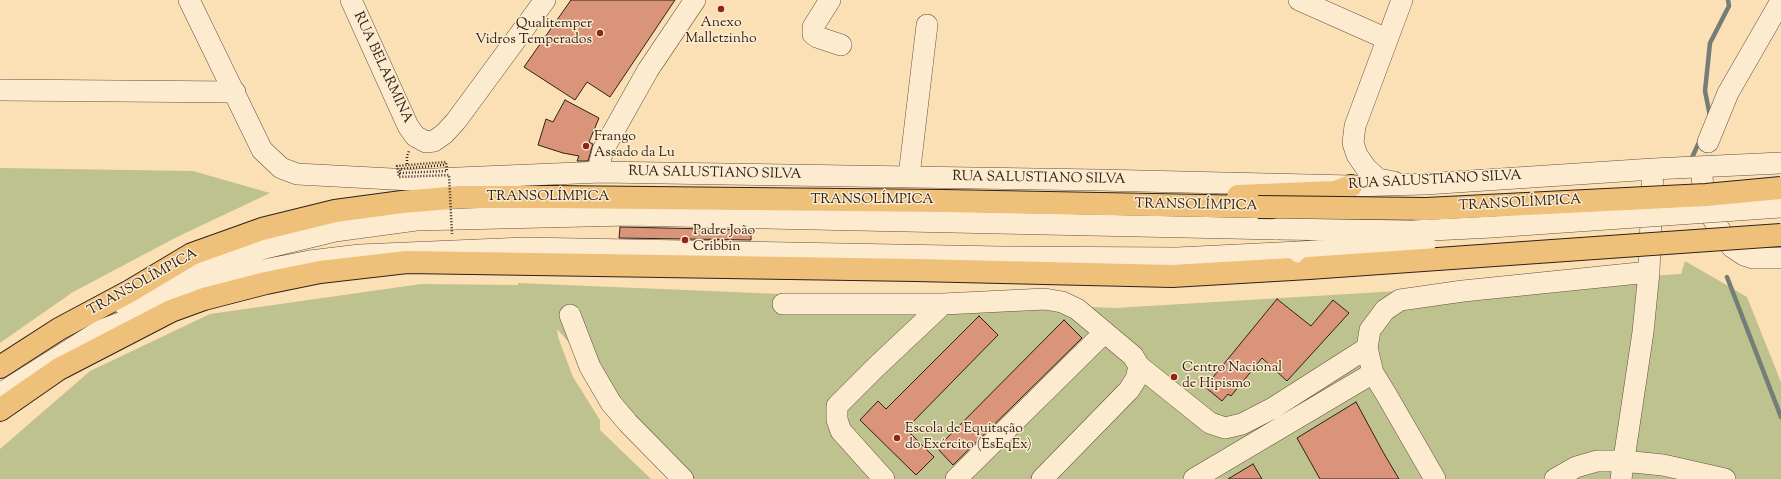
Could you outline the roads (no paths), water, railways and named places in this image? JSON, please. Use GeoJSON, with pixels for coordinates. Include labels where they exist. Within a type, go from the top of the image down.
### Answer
{"type":"FeatureCollection","features":[{"type":"Feature","properties":{"kind":"highway"},"geometry":{"type":"LineString","coordinates":[[944,201],[1000,196],[1231,196],[1335,192],[1351,186]]}},
{"type":"Feature","properties":{"kind":"highway","name":"TRANSOLÍMPICA"},"geometry":{"type":"LineString","coordinates":[[0,367],[59,328],[130,291],[192,254],[262,229],[335,211],[402,202],[461,197],[944,201],[1426,209],[1706,195],[1781,188]]}},
{"type":"Feature","properties":{"kind":"highway","name":"TRANSOLÍMPICA"},"geometry":{"type":"LineString","coordinates":[[0,410],[59,369],[171,311],[204,299],[266,283],[320,272],[407,262],[916,270],[1172,276],[1304,260],[1781,236]]}},
{"type":"Feature","properties":{"kind":"street"},"geometry":{"type":"LineString","coordinates":[[0,90],[235,92],[189,0]]}},
{"type":"Feature","properties":{"kind":"street","name":"RUA BELARMINA"},"geometry":{"type":"LineString","coordinates":[[351,0],[408,126],[415,136],[426,142],[434,141],[444,134],[456,121],[536,5]]}},
{"type":"Feature","properties":{"kind":"street"},"geometry":{"type":"LineString","coordinates":[[601,172],[599,166],[603,150],[648,70],[695,0]]}},
{"type":"Feature","properties":{"kind":"street"},"geometry":{"type":"LineString","coordinates":[[830,0],[813,27],[813,34],[817,38],[841,45]]}},
{"type":"Feature","properties":{"kind":"street"},"geometry":{"type":"LineString","coordinates":[[1299,0],[1386,39]]}},
{"type":"Feature","properties":{"kind":"street"},"geometry":{"type":"LineString","coordinates":[[1402,0],[1386,39],[1355,126],[1353,143],[1357,155],[1366,168],[1378,179],[1387,182],[1425,184]]}},
{"type":"Feature","properties":{"kind":"street"},"geometry":{"type":"LineString","coordinates":[[1708,142],[1728,93],[1781,1]]}},
{"type":"Feature","properties":{"kind":"street"},"geometry":{"type":"LineString","coordinates":[[909,176],[927,25]]}},
{"type":"Feature","properties":{"kind":"street","name":"RUA SALUSTIANO SILVA"},"geometry":{"type":"LineString","coordinates":[[235,92],[262,150],[281,168],[297,174],[411,180],[601,172],[909,176],[1272,183],[1351,186],[1425,184],[1653,169],[1781,163]]}},
{"type":"Feature","properties":{"kind":"street"},"geometry":{"type":"LineString","coordinates":[[1701,167],[1705,206],[1732,247],[1744,255],[1753,258],[1781,258]]}},
{"type":"Feature","properties":{"kind":"street"},"geometry":{"type":"LineString","coordinates":[[1622,470],[1643,332],[1649,272],[1653,169]]}},
{"type":"Feature","properties":{"kind":"street","name":"TRANSOLÍMPICA"},"geometry":{"type":"LineString","coordinates":[[0,383],[67,337],[129,301],[201,270],[261,249],[335,231],[416,220],[628,215],[1412,231],[1492,227],[1781,207]]}},
{"type":"Feature","properties":{"kind":"street","name":"TRANSOLÍMPICA"},"geometry":{"type":"LineString","coordinates":[[0,394],[101,330],[131,319],[196,290],[264,270],[310,261],[360,255],[525,248],[1001,258],[1304,260],[1781,218]]}},
{"type":"Feature","properties":{"kind":"street"},"geometry":{"type":"LineString","coordinates":[[1435,479],[1386,394],[1372,373],[1367,348],[1370,330],[1385,310],[1400,300],[1463,291],[1649,272]]}},
{"type":"Feature","properties":{"kind":"street"},"geometry":{"type":"LineString","coordinates":[[783,304],[943,304],[1045,299],[1062,302],[1077,309],[1133,356],[1139,366],[1210,423],[1225,428],[1242,424],[1273,408],[1367,348]]}},
{"type":"Feature","properties":{"kind":"street"},"geometry":{"type":"LineString","coordinates":[[884,479],[841,431],[837,420],[837,406],[943,304]]}},
{"type":"Feature","properties":{"kind":"street"},"geometry":{"type":"LineString","coordinates":[[570,315],[590,367],[611,403],[628,423],[683,479]]}},
{"type":"Feature","properties":{"kind":"street"},"geometry":{"type":"LineString","coordinates":[[956,479],[1104,333]]}},
{"type":"Feature","properties":{"kind":"street"},"geometry":{"type":"LineString","coordinates":[[1042,479],[1129,390],[1136,379],[1139,366]]}},
{"type":"Feature","properties":{"kind":"street"},"geometry":{"type":"LineString","coordinates":[[1194,479],[1372,373]]}},
{"type":"Feature","properties":{"kind":"street"},"geometry":{"type":"LineString","coordinates":[[1555,479],[1576,467],[1597,460],[1622,470],[1663,465],[1725,479]]}},
{"type":"Feature","properties":{"kind":"waterway"},"geometry":{"type":"LineString","coordinates":[[1710,116],[1705,91],[1710,43],[1729,6],[1728,0]]}},
{"type":"Feature","properties":{"kind":"waterway"},"geometry":{"type":"LineString","coordinates":[[1690,162],[1700,140]]}},
{"type":"Feature","properties":{"kind":"waterway"},"geometry":{"type":"LineString","coordinates":[[1727,277],[1781,417]]}},
{"type":"Feature","properties":{"kind":"place","name":"Anexo Malletzinho"},"geometry":{"type":"Point","coordinates":[721,9]}},
{"type":"Feature","properties":{"kind":"place","name":"Qualitemper Vidros Temperados"},"geometry":{"type":"Point","coordinates":[600,33]}},
{"type":"Feature","properties":{"kind":"place","name":"Frango Assado da Lu"},"geometry":{"type":"Point","coordinates":[586,146]}},
{"type":"Feature","properties":{"kind":"place","name":"Padre João Cribbin"},"geometry":{"type":"Point","coordinates":[685,240]}},
{"type":"Feature","properties":{"kind":"place","name":"Centro Nacional de Hipismo"},"geometry":{"type":"Point","coordinates":[1174,377]}},
{"type":"Feature","properties":{"kind":"place","name":"Escola de Equitação do Exército (EsEqEx)"},"geometry":{"type":"Point","coordinates":[897,438]}}]}
